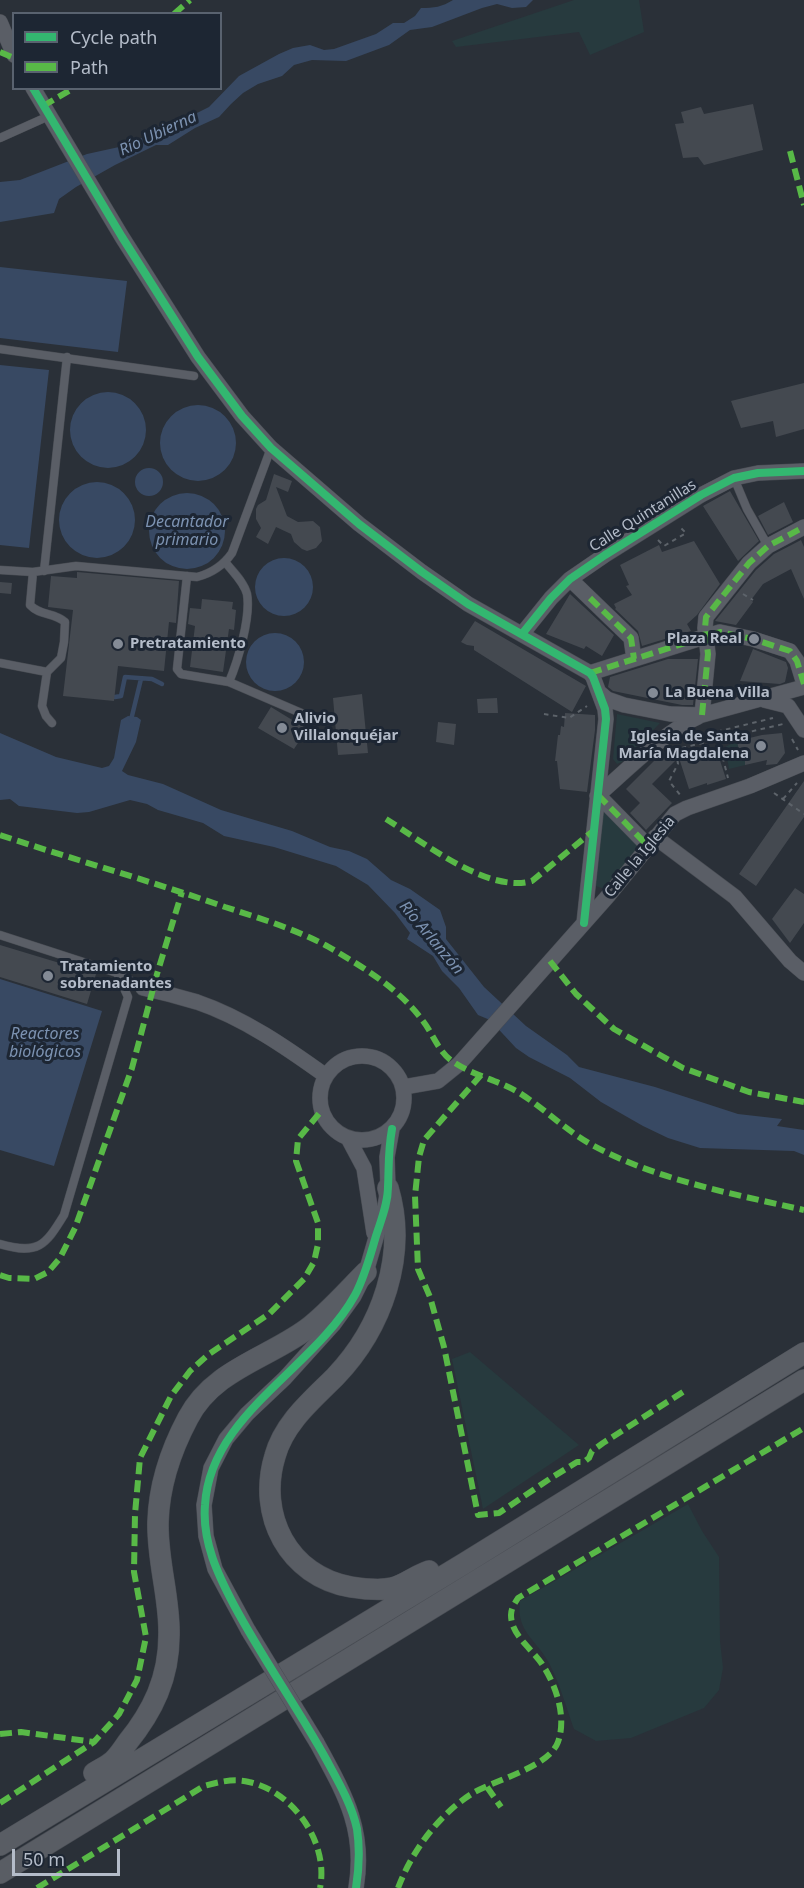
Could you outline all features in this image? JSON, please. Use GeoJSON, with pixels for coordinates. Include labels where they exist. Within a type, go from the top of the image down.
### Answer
{"type":"FeatureCollection","features":[{"type":"Feature","properties":{"kind":"main road"},"geometry":{"type":"LineString","coordinates":[[388,1188],[395,1215],[395,1244],[383,1299],[371,1327],[356,1351],[287,1429],[275,1456],[270,1492],[272,1515],[280,1537],[298,1561],[316,1574],[339,1585],[364,1590],[393,1588],[426,1572],[465,1563]]}},
{"type":"Feature","properties":{"kind":"main road"},"geometry":{"type":"LineString","coordinates":[[33,1825],[65,1792],[113,1761],[154,1706],[166,1667],[170,1635],[158,1554],[158,1521],[162,1488],[175,1444],[190,1414],[216,1383],[241,1365],[307,1329],[366,1272]]}},
{"type":"Feature","properties":{"kind":"main road"},"geometry":{"type":"LineString","coordinates":[[0,1845],[465,1563],[804,1353]]}},
{"type":"Feature","properties":{"kind":"main road"},"geometry":{"type":"LineString","coordinates":[[0,1873],[804,1380]]}},
{"type":"Feature","properties":{"kind":"street"},"geometry":{"type":"LineString","coordinates":[[0,22],[12,50]]}},
{"type":"Feature","properties":{"kind":"street"},"geometry":{"type":"LineString","coordinates":[[34,90],[198,357],[242,416],[271,448],[359,524],[422,572],[468,604],[590,673],[604,701],[601,763],[584,923]]}},
{"type":"Feature","properties":{"kind":"street","name":"Calle Quintanillas"},"geometry":{"type":"LineString","coordinates":[[522,634],[551,598],[570,579],[682,506],[734,478],[758,473],[804,471]]}},
{"type":"Feature","properties":{"kind":"street"},"geometry":{"type":"LineString","coordinates":[[702,715],[708,654],[705,623],[711,611],[748,563],[768,546],[804,527]]}},
{"type":"Feature","properties":{"kind":"street"},"geometry":{"type":"LineString","coordinates":[[570,579],[631,638],[634,659]]}},
{"type":"Feature","properties":{"kind":"street"},"geometry":{"type":"LineString","coordinates":[[590,673],[720,632],[790,651],[797,661],[800,688]]}},
{"type":"Feature","properties":{"kind":"street"},"geometry":{"type":"LineString","coordinates":[[597,796],[623,774],[674,740],[683,723],[702,715],[800,688]]}},
{"type":"Feature","properties":{"kind":"street"},"geometry":{"type":"LineString","coordinates":[[800,688],[789,695],[788,706],[804,730]]}},
{"type":"Feature","properties":{"kind":"street"},"geometry":{"type":"LineString","coordinates":[[761,699],[788,706]]}},
{"type":"Feature","properties":{"kind":"street"},"geometry":{"type":"LineString","coordinates":[[604,701],[666,714],[702,715]]}},
{"type":"Feature","properties":{"kind":"street"},"geometry":{"type":"LineString","coordinates":[[666,714],[670,720],[674,740]]}},
{"type":"Feature","properties":{"kind":"street","name":"Calle la Iglesia"},"geometry":{"type":"LineString","coordinates":[[404,1087],[438,1081],[472,1050],[608,896],[675,814],[750,786],[803,760]]}},
{"type":"Feature","properties":{"kind":"street"},"geometry":{"type":"LineString","coordinates":[[601,763],[606,771],[623,774]]}},
{"type":"Feature","properties":{"kind":"street"},"geometry":{"type":"LineString","coordinates":[[597,796],[652,842],[735,897],[790,961],[804,973]]}},
{"type":"Feature","properties":{"kind":"street"},"geometry":{"type":"LineString","coordinates":[[588,887],[591,894],[596,897],[608,896]]}},
{"type":"Feature","properties":{"kind":"street"},"geometry":{"type":"LineString","coordinates":[[143,988],[198,1003],[243,1023],[296,1054],[326,1076]]}},
{"type":"Feature","properties":{"kind":"street"},"geometry":{"type":"LineString","coordinates":[[356,1888],[359,1852],[356,1828],[346,1799],[317,1743],[248,1630],[215,1569],[206,1536],[204,1505],[211,1468],[226,1439],[333,1325],[354,1296],[366,1272],[385,1207],[388,1188],[387,1157],[392,1129],[402,1113],[405,1100],[404,1087],[398,1075],[389,1065],[377,1058],[364,1055],[338,1062],[322,1083],[320,1097],[322,1110],[329,1125],[348,1138],[360,1140],[373,1139],[392,1129]]}},
{"type":"Feature","properties":{"kind":"street"},"geometry":{"type":"LineString","coordinates":[[348,1138],[364,1168],[375,1239]]}},
{"type":"Feature","properties":{"kind":"lane"},"geometry":{"type":"LineString","coordinates":[[0,138],[49,116]]}},
{"type":"Feature","properties":{"kind":"lane"},"geometry":{"type":"LineString","coordinates":[[0,349],[194,376]]}},
{"type":"Feature","properties":{"kind":"lane"},"geometry":{"type":"LineString","coordinates":[[44,571],[68,357]]}},
{"type":"Feature","properties":{"kind":"lane"},"geometry":{"type":"LineString","coordinates":[[0,570],[33,572],[76,566],[197,577],[207,574],[226,562],[232,554],[271,448]]}},
{"type":"Feature","properties":{"kind":"lane"},"geometry":{"type":"LineString","coordinates":[[734,478],[747,509],[768,546]]}},
{"type":"Feature","properties":{"kind":"lane"},"geometry":{"type":"LineString","coordinates":[[226,562],[247,594],[246,617],[238,659],[229,682]]}},
{"type":"Feature","properties":{"kind":"lane"},"geometry":{"type":"LineString","coordinates":[[33,572],[30,605],[42,613],[55,614],[65,622],[61,658],[47,672],[42,706],[52,723]]}},
{"type":"Feature","properties":{"kind":"lane"},"geometry":{"type":"LineString","coordinates":[[187,576],[177,669],[181,674],[229,682],[308,716]]}},
{"type":"Feature","properties":{"kind":"lane"},"geometry":{"type":"LineString","coordinates":[[0,663],[47,672]]}},
{"type":"Feature","properties":{"kind":"lane"},"geometry":{"type":"LineString","coordinates":[[0,935],[117,973],[143,988]]}},
{"type":"Feature","properties":{"kind":"lane"},"geometry":{"type":"LineString","coordinates":[[0,1244],[19,1250],[41,1246],[64,1215],[128,997],[117,973]]}},
{"type":"Feature","properties":{"kind":"path"},"geometry":{"type":"LineString","coordinates":[[544,714],[569,718],[604,701]]}},
{"type":"Feature","properties":{"kind":"path"},"geometry":{"type":"LineString","coordinates":[[686,740],[776,717]]}},
{"type":"Feature","properties":{"kind":"path"},"geometry":{"type":"LineString","coordinates":[[718,739],[781,722],[803,760]]}},
{"type":"Feature","properties":{"kind":"path"},"geometry":{"type":"LineString","coordinates":[[716,732],[730,785]]}},
{"type":"Feature","properties":{"kind":"path"},"geometry":{"type":"LineString","coordinates":[[674,740],[678,764],[669,781],[685,800]]}},
{"type":"Feature","properties":{"kind":"path"},"geometry":{"type":"LineString","coordinates":[[783,799],[798,782]]}},
{"type":"Feature","properties":{"kind":"path"},"geometry":{"type":"LineString","coordinates":[[768,788],[804,814]]}},
{"type":"Feature","properties":{"kind":"green space"},"geometry":{"type":"Polygon","coordinates":[[[574,0],[639,0],[644,32],[590,55],[579,32],[456,47],[452,41],[574,0]]]}},
{"type":"Feature","properties":{"kind":"green space"},"geometry":{"type":"Polygon","coordinates":[[[617,714],[660,723],[622,762],[617,764],[613,759],[617,714]]]}},
{"type":"Feature","properties":{"kind":"green space"},"geometry":{"type":"Polygon","coordinates":[[[737,741],[741,761],[745,760],[745,765],[729,769],[725,747],[737,741]]]}},
{"type":"Feature","properties":{"kind":"green space"},"geometry":{"type":"Polygon","coordinates":[[[602,808],[641,845],[604,889],[596,886],[595,879],[602,808]]]}},
{"type":"Feature","properties":{"kind":"green space"},"geometry":{"type":"Polygon","coordinates":[[[470,1352],[579,1445],[483,1509],[452,1359],[470,1352]]]}},
{"type":"Feature","properties":{"kind":"green space"},"geometry":{"type":"Polygon","coordinates":[[[688,1504],[719,1557],[720,1641],[723,1668],[719,1690],[704,1708],[631,1738],[596,1741],[574,1729],[549,1663],[524,1628],[520,1601],[688,1504]]]}},
{"type":"Feature","properties":{"kind":"water","name":"Río Ubierna"},"geometry":{"type":"Polygon","coordinates":[[[453,0],[533,0],[526,7],[512,8],[497,4],[432,27],[410,30],[389,45],[346,61],[312,60],[294,65],[282,76],[258,84],[243,93],[219,117],[195,128],[168,145],[156,145],[76,187],[59,199],[54,213],[0,222],[0,182],[20,180],[87,154],[119,147],[133,139],[143,138],[156,127],[193,115],[209,107],[239,76],[293,48],[310,45],[324,50],[334,49],[376,34],[393,23],[404,23],[415,16],[421,8],[438,7],[453,0]]]}},
{"type":"Feature","properties":{"kind":"water"},"geometry":{"type":"Polygon","coordinates":[[[0,267],[127,281],[118,352],[0,338],[0,267]]]}},
{"type":"Feature","properties":{"kind":"water"},"geometry":{"type":"Polygon","coordinates":[[[0,365],[49,370],[29,548],[0,545],[0,365]]]}},
{"type":"Feature","properties":{"kind":"water"},"geometry":{"type":"Polygon","coordinates":[[[108,392],[122,395],[135,403],[143,416],[146,430],[143,444],[135,457],[122,465],[108,468],[94,465],[81,457],[73,444],[70,430],[73,416],[81,403],[94,395],[108,392]]]}},
{"type":"Feature","properties":{"kind":"water","name":"Decantador primario"},"geometry":{"type":"Polygon","coordinates":[[[198,405],[212,408],[225,416],[233,429],[236,443],[233,457],[225,470],[212,478],[198,481],[184,478],[171,470],[163,457],[160,443],[163,429],[171,416],[184,408],[198,405]]]}},
{"type":"Feature","properties":{"kind":"water"},"geometry":{"type":"Polygon","coordinates":[[[149,468],[159,472],[163,482],[159,492],[149,496],[139,492],[135,482],[139,472],[149,468]]]}},
{"type":"Feature","properties":{"kind":"water","name":"Decantador primario"},"geometry":{"type":"Polygon","coordinates":[[[97,482],[111,485],[124,493],[132,506],[135,520],[132,534],[124,547],[111,555],[97,558],[83,555],[70,547],[62,534],[59,520],[62,506],[70,493],[83,485],[97,482]]]}},
{"type":"Feature","properties":{"kind":"water","name":"Decantador primario"},"geometry":{"type":"Polygon","coordinates":[[[187,493],[201,496],[214,504],[222,517],[225,531],[222,545],[214,558],[201,566],[187,569],[173,566],[160,558],[152,545],[149,531],[152,517],[160,504],[173,496],[187,493]]]}},
{"type":"Feature","properties":{"kind":"water"},"geometry":{"type":"Polygon","coordinates":[[[284,558],[300,563],[308,571],[313,587],[308,603],[300,611],[284,616],[268,611],[260,603],[255,587],[260,571],[268,563],[284,558]]]}},
{"type":"Feature","properties":{"kind":"water"},"geometry":{"type":"Polygon","coordinates":[[[275,633],[291,638],[299,646],[304,662],[299,678],[291,686],[275,691],[259,686],[251,678],[246,662],[251,646],[259,638],[275,633]]]}},
{"type":"Feature","properties":{"kind":"water","name":"Río Arlanzón"},"geometry":{"type":"Polygon","coordinates":[[[128,716],[141,720],[136,742],[122,771],[128,775],[163,784],[221,810],[292,831],[367,859],[391,880],[410,889],[440,910],[446,927],[446,939],[484,987],[526,1026],[567,1055],[579,1067],[655,1087],[738,1114],[782,1119],[777,1126],[804,1130],[804,1155],[794,1151],[700,1148],[668,1138],[601,1102],[570,1078],[516,1048],[490,1020],[478,1015],[459,988],[442,971],[433,956],[407,939],[410,933],[395,913],[368,885],[336,866],[274,847],[224,836],[203,823],[130,800],[89,812],[77,813],[19,806],[10,799],[0,800],[0,733],[56,757],[102,768],[109,766],[114,758],[121,720],[128,716]]]}},
{"type":"Feature","properties":{"kind":"water","name":"Reactores biológicos"},"geometry":{"type":"Polygon","coordinates":[[[0,979],[102,1011],[54,1166],[0,1150],[0,979]]]}},
{"type":"Feature","properties":{"kind":"building"},"geometry":{"type":"Polygon","coordinates":[[[753,104],[763,150],[704,165],[698,157],[683,158],[675,124],[684,123],[681,112],[701,107],[704,114],[753,104]]]}},
{"type":"Feature","properties":{"kind":"building"},"geometry":{"type":"Polygon","coordinates":[[[804,383],[804,429],[776,437],[773,421],[741,428],[731,401],[804,383]]]}},
{"type":"Feature","properties":{"kind":"building"},"geometry":{"type":"Polygon","coordinates":[[[274,474],[292,481],[288,492],[276,487],[287,516],[298,522],[313,521],[320,527],[322,541],[316,548],[307,551],[302,549],[294,542],[291,534],[276,527],[268,544],[256,537],[261,528],[256,519],[256,509],[266,500],[274,474]]]}},
{"type":"Feature","properties":{"kind":"building"},"geometry":{"type":"Polygon","coordinates":[[[730,491],[759,541],[738,561],[703,506],[730,491]]]}},
{"type":"Feature","properties":{"kind":"building"},"geometry":{"type":"Polygon","coordinates":[[[784,502],[793,522],[768,535],[758,516],[784,502]]]}},
{"type":"Feature","properties":{"kind":"building"},"geometry":{"type":"Polygon","coordinates":[[[801,540],[804,547],[804,599],[791,569],[763,584],[736,625],[715,621],[756,570],[774,554],[801,540]]]}},
{"type":"Feature","properties":{"kind":"building"},"geometry":{"type":"Polygon","coordinates":[[[694,541],[720,584],[697,615],[687,624],[691,631],[642,646],[638,631],[615,609],[614,604],[632,595],[626,586],[629,585],[620,565],[659,545],[662,552],[694,541]]]}},
{"type":"Feature","properties":{"kind":"building","name":"Pretratamiento"},"geometry":{"type":"Polygon","coordinates":[[[77,572],[179,581],[176,623],[169,622],[164,671],[118,666],[114,701],[63,696],[73,610],[48,607],[51,576],[77,578],[77,572]]]}},
{"type":"Feature","properties":{"kind":"building"},"geometry":{"type":"Polygon","coordinates":[[[0,582],[12,583],[11,594],[0,593],[0,582]]]}},
{"type":"Feature","properties":{"kind":"building"},"geometry":{"type":"Polygon","coordinates":[[[570,594],[614,635],[602,656],[586,646],[584,649],[546,634],[570,594]]]}},
{"type":"Feature","properties":{"kind":"building"},"geometry":{"type":"Polygon","coordinates":[[[202,599],[233,602],[232,609],[236,610],[234,630],[229,629],[223,672],[190,667],[195,626],[188,624],[190,608],[201,609],[202,599]]]}},
{"type":"Feature","properties":{"kind":"building"},"geometry":{"type":"Polygon","coordinates":[[[475,621],[586,686],[572,712],[474,650],[474,646],[461,642],[475,621]]]}},
{"type":"Feature","properties":{"kind":"building"},"geometry":{"type":"Polygon","coordinates":[[[753,649],[786,662],[788,668],[785,682],[780,684],[740,681],[753,649]]]}},
{"type":"Feature","properties":{"kind":"building"},"geometry":{"type":"Polygon","coordinates":[[[668,659],[698,659],[693,705],[682,705],[613,691],[608,687],[610,677],[668,659]]]}},
{"type":"Feature","properties":{"kind":"building"},"geometry":{"type":"Polygon","coordinates":[[[362,694],[368,753],[338,755],[333,698],[362,694]]]}},
{"type":"Feature","properties":{"kind":"building"},"geometry":{"type":"Polygon","coordinates":[[[497,698],[498,713],[478,713],[477,699],[497,698]]]}},
{"type":"Feature","properties":{"kind":"building","name":"Alivio Villalonquéjar"},"geometry":{"type":"Polygon","coordinates":[[[271,707],[307,729],[294,749],[258,728],[271,707]]]}},
{"type":"Feature","properties":{"kind":"building"},"geometry":{"type":"Polygon","coordinates":[[[565,713],[595,715],[587,792],[560,789],[557,761],[555,761],[558,735],[560,735],[561,726],[564,727],[565,713]]]}},
{"type":"Feature","properties":{"kind":"building"},"geometry":{"type":"Polygon","coordinates":[[[438,722],[456,724],[454,745],[436,742],[438,722]]]}},
{"type":"Feature","properties":{"kind":"building","name":"Iglesia de Santa María Magdalena"},"geometry":{"type":"Polygon","coordinates":[[[782,733],[785,753],[777,764],[766,765],[767,760],[745,765],[745,760],[741,761],[737,741],[782,733]]]}},
{"type":"Feature","properties":{"kind":"building"},"geometry":{"type":"Polygon","coordinates":[[[716,748],[726,779],[689,789],[680,761],[716,748]]]}},
{"type":"Feature","properties":{"kind":"building"},"geometry":{"type":"Polygon","coordinates":[[[664,751],[675,761],[652,784],[672,803],[646,830],[630,813],[640,803],[626,789],[664,751]]]}},
{"type":"Feature","properties":{"kind":"building"},"geometry":{"type":"Polygon","coordinates":[[[804,781],[804,817],[756,886],[739,874],[804,781]]]}},
{"type":"Feature","properties":{"kind":"building"},"geometry":{"type":"Polygon","coordinates":[[[795,888],[804,894],[804,923],[790,943],[772,919],[795,888]]]}},
{"type":"Feature","properties":{"kind":"building","name":"Tratamiento sobrenadantes"},"geometry":{"type":"Polygon","coordinates":[[[0,945],[96,974],[87,1004],[0,977],[0,945]]]}},
{"type":"Feature","properties":{"kind":"waterway"},"geometry":{"type":"LineString","coordinates":[[115,697],[121,696],[125,677],[152,679],[162,684]]}},
{"type":"Feature","properties":{"kind":"waterway"},"geometry":{"type":"LineString","coordinates":[[131,720],[141,679]]}},
{"type":"Feature","properties":{"kind":"marked path"},"geometry":{"type":"LineString","coordinates":[[176,12],[190,0]]}},
{"type":"Feature","properties":{"kind":"marked path"},"geometry":{"type":"LineString","coordinates":[[0,52],[12,57]]}},
{"type":"Feature","properties":{"kind":"marked path"},"geometry":{"type":"LineString","coordinates":[[43,106],[71,90]]}},
{"type":"Feature","properties":{"kind":"marked path"},"geometry":{"type":"LineString","coordinates":[[790,151],[804,205]]}},
{"type":"Feature","properties":{"kind":"marked path"},"geometry":{"type":"LineString","coordinates":[[702,715],[708,654],[706,617],[749,563],[768,546],[804,527]]}},
{"type":"Feature","properties":{"kind":"marked path"},"geometry":{"type":"LineString","coordinates":[[590,598],[631,638],[634,659]]}},
{"type":"Feature","properties":{"kind":"marked path"},"geometry":{"type":"LineString","coordinates":[[590,673],[720,632],[753,639],[790,651],[797,661],[804,684]]}},
{"type":"Feature","properties":{"kind":"marked path"},"geometry":{"type":"LineString","coordinates":[[598,795],[648,846]]}},
{"type":"Feature","properties":{"kind":"marked path"},"geometry":{"type":"LineString","coordinates":[[386,819],[456,864],[496,880],[515,883],[532,881],[593,831]]}},
{"type":"Feature","properties":{"kind":"marked path"},"geometry":{"type":"LineString","coordinates":[[0,835],[197,897],[277,924],[315,940],[366,970],[403,998],[452,1061],[518,1092],[592,1145],[669,1177],[804,1210]]}},
{"type":"Feature","properties":{"kind":"marked path"},"geometry":{"type":"LineString","coordinates":[[0,1275],[9,1278],[34,1279],[48,1272],[60,1258],[75,1228],[132,1068],[182,892]]}},
{"type":"Feature","properties":{"kind":"marked path"},"geometry":{"type":"LineString","coordinates":[[550,961],[576,994],[614,1029],[683,1068],[749,1092],[804,1102]]}},
{"type":"Feature","properties":{"kind":"marked path"},"geometry":{"type":"LineString","coordinates":[[481,1075],[424,1140],[419,1157],[415,1196],[418,1269],[430,1297],[444,1347],[478,1515],[499,1513],[577,1462],[584,1462],[592,1451],[603,1443],[686,1390]]}},
{"type":"Feature","properties":{"kind":"marked path"},"geometry":{"type":"LineString","coordinates":[[0,1803],[94,1742],[119,1714],[137,1680],[146,1637],[134,1572],[135,1514],[140,1458],[171,1396],[190,1371],[209,1354],[269,1314],[304,1279],[314,1262],[318,1244],[318,1223],[296,1161],[298,1139],[322,1110]]}},
{"type":"Feature","properties":{"kind":"marked path"},"geometry":{"type":"LineString","coordinates":[[398,1888],[419,1847],[449,1811],[473,1793],[533,1766],[553,1751],[558,1742],[561,1712],[556,1691],[542,1664],[518,1635],[512,1622],[512,1610],[518,1598],[804,1428]]}},
{"type":"Feature","properties":{"kind":"marked path"},"geometry":{"type":"LineString","coordinates":[[0,1734],[21,1732],[94,1742]]}},
{"type":"Feature","properties":{"kind":"marked path"},"geometry":{"type":"LineString","coordinates":[[37,1888],[204,1786],[238,1780],[265,1788],[280,1796],[305,1822],[319,1854],[320,1888]]}},
{"type":"Feature","properties":{"kind":"marked path"},"geometry":{"type":"LineString","coordinates":[[487,1787],[501,1807]]}},
{"type":"Feature","properties":{"kind":"cycle path"},"geometry":{"type":"LineString","coordinates":[[34,90],[122,237],[198,357],[242,416],[271,448],[359,524],[422,572],[468,604],[590,673],[593,677],[605,709],[606,719],[584,923]]}},
{"type":"Feature","properties":{"kind":"cycle path"},"geometry":{"type":"LineString","coordinates":[[522,634],[551,598],[570,579],[701,495],[734,478],[758,473],[804,471]]}},
{"type":"Feature","properties":{"kind":"cycle path"},"geometry":{"type":"LineString","coordinates":[[356,1888],[359,1844],[352,1811],[326,1759],[246,1626],[223,1583],[212,1558],[206,1532],[205,1505],[211,1473],[225,1445],[266,1394],[337,1322],[362,1281],[386,1206],[392,1129]]}},
{"type":"Feature","properties":{"kind":"place","name":"Plaza Real"},"geometry":{"type":"Point","coordinates":[754,639]}},
{"type":"Feature","properties":{"kind":"place","name":"Pretratamiento"},"geometry":{"type":"Point","coordinates":[118,644]}},
{"type":"Feature","properties":{"kind":"place","name":"La Buena Villa"},"geometry":{"type":"Point","coordinates":[653,693]}},
{"type":"Feature","properties":{"kind":"place","name":"Alivio Villalonquéjar"},"geometry":{"type":"Point","coordinates":[282,728]}},
{"type":"Feature","properties":{"kind":"place","name":"Iglesia de Santa María Magdalena"},"geometry":{"type":"Point","coordinates":[761,746]}},
{"type":"Feature","properties":{"kind":"place","name":"Tratamiento sobrenadantes"},"geometry":{"type":"Point","coordinates":[48,976]}}]}
